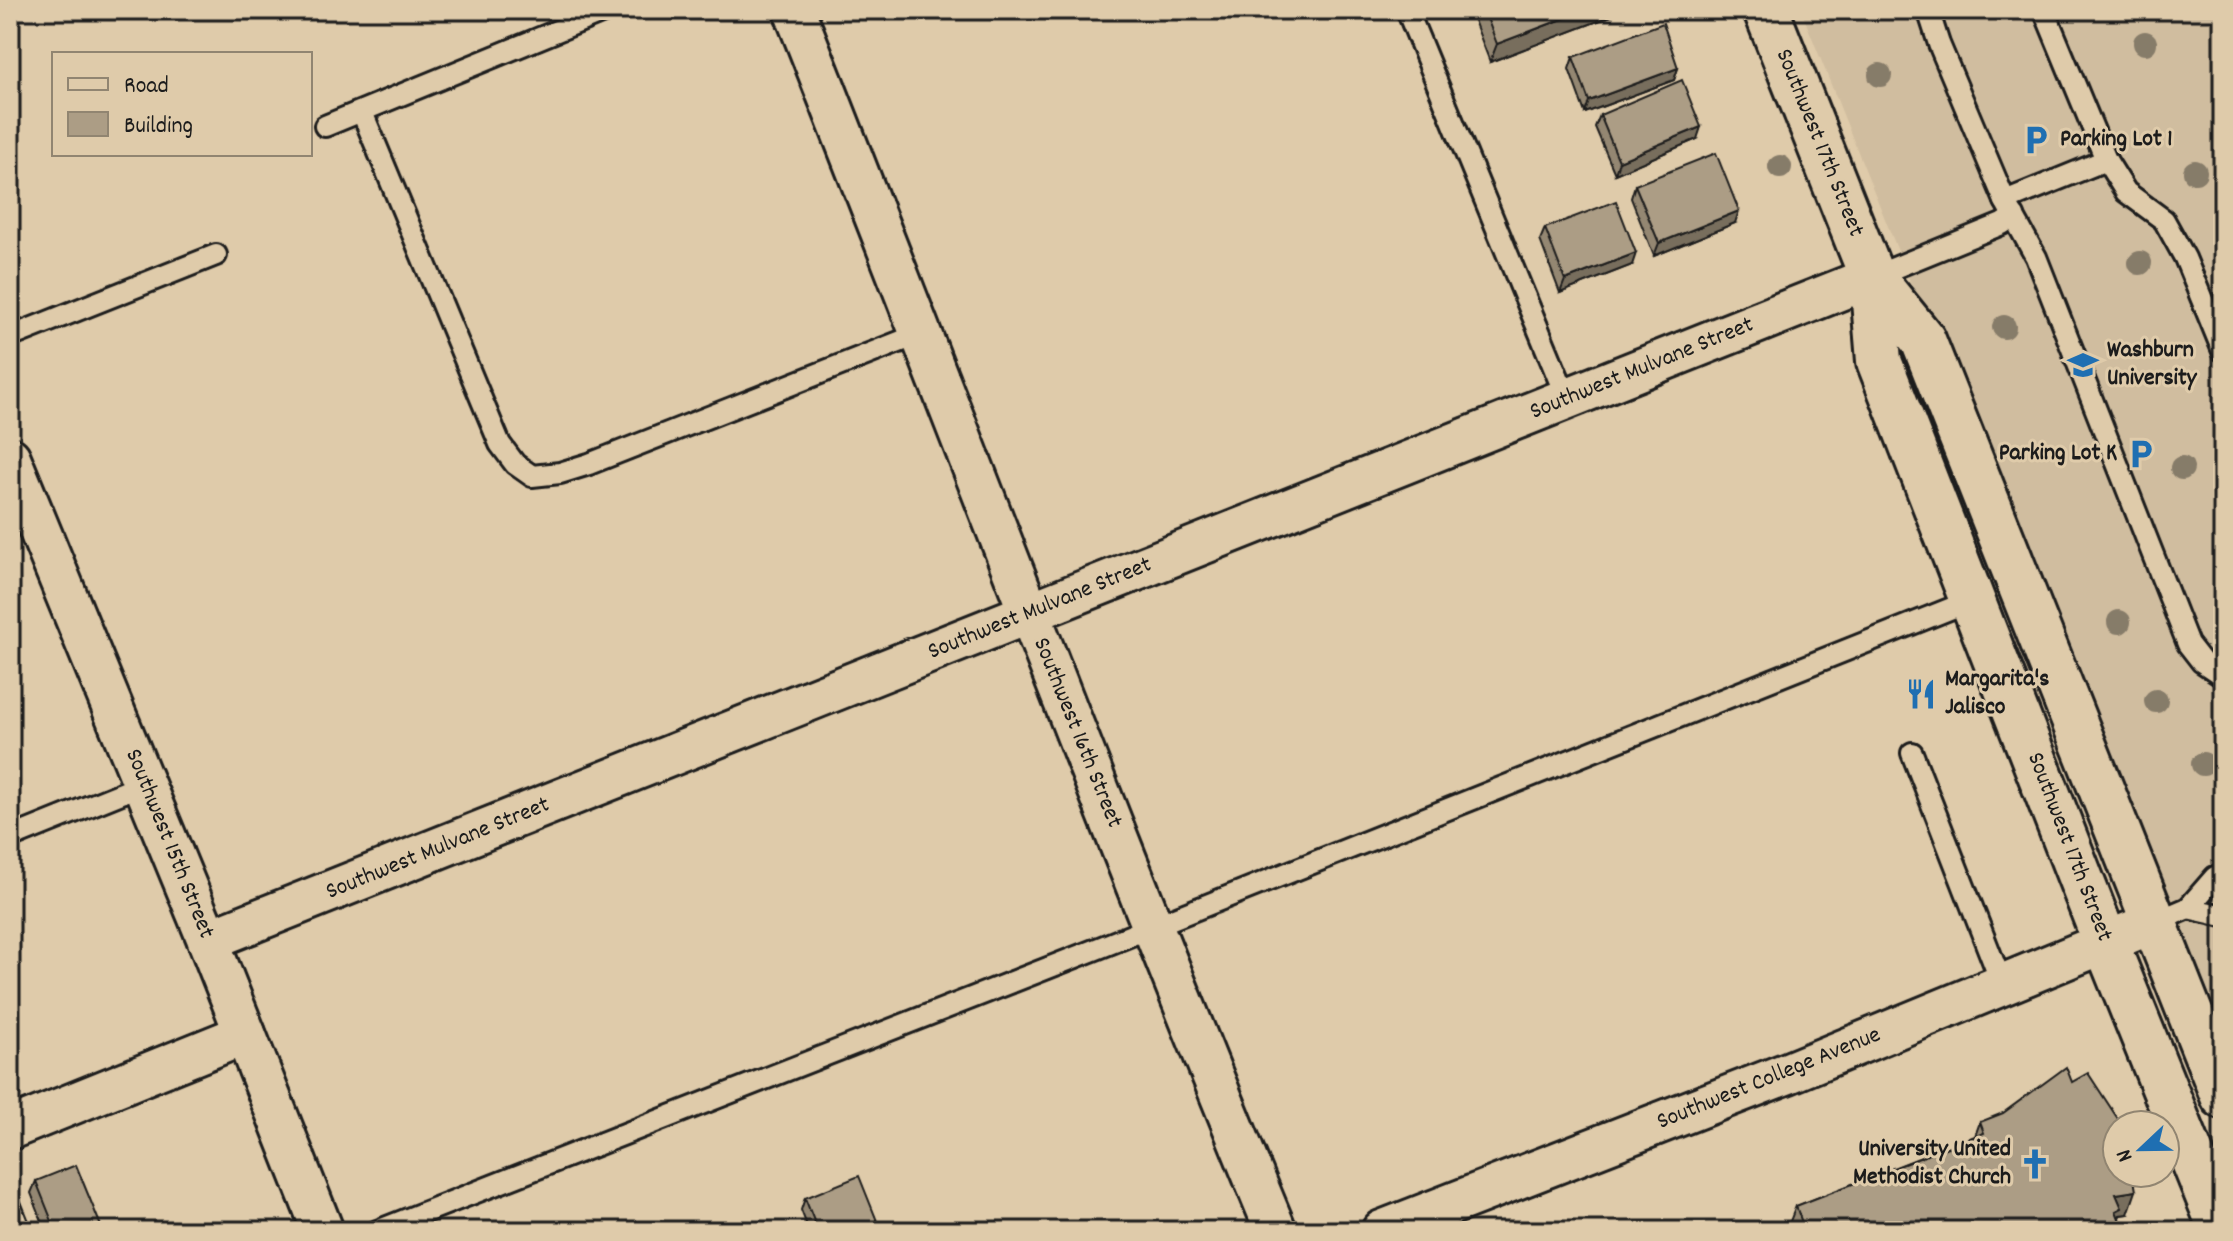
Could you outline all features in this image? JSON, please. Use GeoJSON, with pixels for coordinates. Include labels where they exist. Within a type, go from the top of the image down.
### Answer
{"type":"FeatureCollection","features":[{"type":"Feature","properties":{"kind":"main road","name":"Southwest 17th Street"},"geometry":{"type":"LineString","coordinates":[[1766,10],[1872,277],[1879,361],[2105,941],[2222,1231]]}},
{"type":"Feature","properties":{"kind":"main road","name":"Southwest 17th Street"},"geometry":{"type":"LineString","coordinates":[[1872,277],[1923,340],[2172,915],[2223,1096]]}},
{"type":"Feature","properties":{"kind":"street","name":"Southwest 16th Street"},"geometry":{"type":"LineString","coordinates":[[794,10],[1050,668],[1276,1231]]}},
{"type":"Feature","properties":{"kind":"street","name":"Southwest Mulvane Street"},"geometry":{"type":"LineString","coordinates":[[208,940],[1872,277]]}},
{"type":"Feature","properties":{"kind":"street","name":"Southwest 15th Street"},"geometry":{"type":"LineString","coordinates":[[10,458],[26,540],[144,784],[323,1231]]}},
{"type":"Feature","properties":{"kind":"street","name":"Southwest College Avenue"},"geometry":{"type":"LineString","coordinates":[[1382,1231],[1788,1073],[2172,915]]}},
{"type":"Feature","properties":{"kind":"street"},"geometry":{"type":"LineString","coordinates":[[10,1129],[245,1034]]}},
{"type":"Feature","properties":{"kind":"lane"},"geometry":{"type":"LineString","coordinates":[[325,126],[608,10]]}},
{"type":"Feature","properties":{"kind":"lane"},"geometry":{"type":"LineString","coordinates":[[1407,10],[1567,399]]}},
{"type":"Feature","properties":{"kind":"lane"},"geometry":{"type":"LineString","coordinates":[[1928,10],[1939,44],[2010,208],[2036,257],[2188,644],[2202,662],[2223,676]]}},
{"type":"Feature","properties":{"kind":"lane"},"geometry":{"type":"LineString","coordinates":[[2044,10],[2106,160],[2126,192],[2164,220],[2185,258],[2223,351]]}},
{"type":"Feature","properties":{"kind":"lane"},"geometry":{"type":"LineString","coordinates":[[362,112],[500,444],[515,464],[532,476],[560,473],[589,464],[922,333]]}},
{"type":"Feature","properties":{"kind":"lane"},"geometry":{"type":"LineString","coordinates":[[1872,277],[2002,224],[2010,208],[2106,160]]}},
{"type":"Feature","properties":{"kind":"lane"},"geometry":{"type":"LineString","coordinates":[[10,337],[216,255]]}},
{"type":"Feature","properties":{"kind":"lane"},"geometry":{"type":"LineString","coordinates":[[377,1231],[1155,926],[1972,600]]}},
{"type":"Feature","properties":{"kind":"lane"},"geometry":{"type":"LineString","coordinates":[[1912,753],[2002,984]]}},
{"type":"Feature","properties":{"kind":"lane"},"geometry":{"type":"LineString","coordinates":[[10,838],[144,784]]}},
{"type":"Feature","properties":{"kind":"lane"},"geometry":{"type":"LineString","coordinates":[[2172,915],[2215,877],[2223,874]]}},
{"type":"Feature","properties":{"kind":"lane"},"geometry":{"type":"LineString","coordinates":[[2172,915],[2223,916]]}},
{"type":"Feature","properties":{"kind":"lane"},"geometry":{"type":"LineString","coordinates":[[10,1206],[20,1231]]}},
{"type":"Feature","properties":{"kind":"shaded area","name":"Washburn University"},"geometry":{"type":"Polygon","coordinates":[[[1801,10],[2223,10],[2223,1065],[2087,721],[1801,10]]]}},
{"type":"Feature","properties":{"kind":"building"},"geometry":{"type":"Polygon","coordinates":[[[1484,10],[1586,10],[1497,44],[1484,10]]]}},
{"type":"Feature","properties":{"kind":"building"},"geometry":{"type":"Polygon","coordinates":[[[1663,23],[1678,68],[1589,101],[1573,57],[1663,23]]]}},
{"type":"Feature","properties":{"kind":"building"},"geometry":{"type":"Polygon","coordinates":[[[1682,80],[1701,127],[1619,161],[1600,115],[1682,80]]]}},
{"type":"Feature","properties":{"kind":"building"},"geometry":{"type":"Polygon","coordinates":[[[1716,153],[1739,211],[1659,243],[1635,185],[1716,153]]]}},
{"type":"Feature","properties":{"kind":"building"},"geometry":{"type":"Polygon","coordinates":[[[1616,201],[1636,253],[1565,280],[1545,228],[1616,201]]]}},
{"type":"Feature","properties":{"kind":"building","name":"University United Methodist Church"},"geometry":{"type":"Polygon","coordinates":[[[2066,1067],[2072,1082],[2088,1073],[2112,1109],[2101,1109],[2101,1189],[2136,1189],[2116,1194],[2122,1208],[2116,1211],[2124,1231],[1805,1231],[1796,1206],[1984,1133],[1980,1122],[2003,1113],[2066,1067]]]}},
{"type":"Feature","properties":{"kind":"building"},"geometry":{"type":"Polygon","coordinates":[[[76,1165],[103,1231],[56,1231],[36,1181],[76,1165]]]}},
{"type":"Feature","properties":{"kind":"building"},"geometry":{"type":"Polygon","coordinates":[[[859,1176],[881,1231],[818,1231],[805,1198],[859,1176]]]}},
{"type":"Feature","properties":{"kind":"place","name":"Parking Lot 1"},"geometry":{"type":"Point","coordinates":[2036,140]}},
{"type":"Feature","properties":{"kind":"place","name":"Washburn University"},"geometry":{"type":"Point","coordinates":[2083,365]}},
{"type":"Feature","properties":{"kind":"place","name":"Parking Lot K"},"geometry":{"type":"Point","coordinates":[2141,454]}},
{"type":"Feature","properties":{"kind":"place","name":"Margarita's Jalisco"},"geometry":{"type":"Point","coordinates":[1921,694]}},
{"type":"Feature","properties":{"kind":"place","name":"University United Methodist Church"},"geometry":{"type":"Point","coordinates":[2035,1164]}}]}
